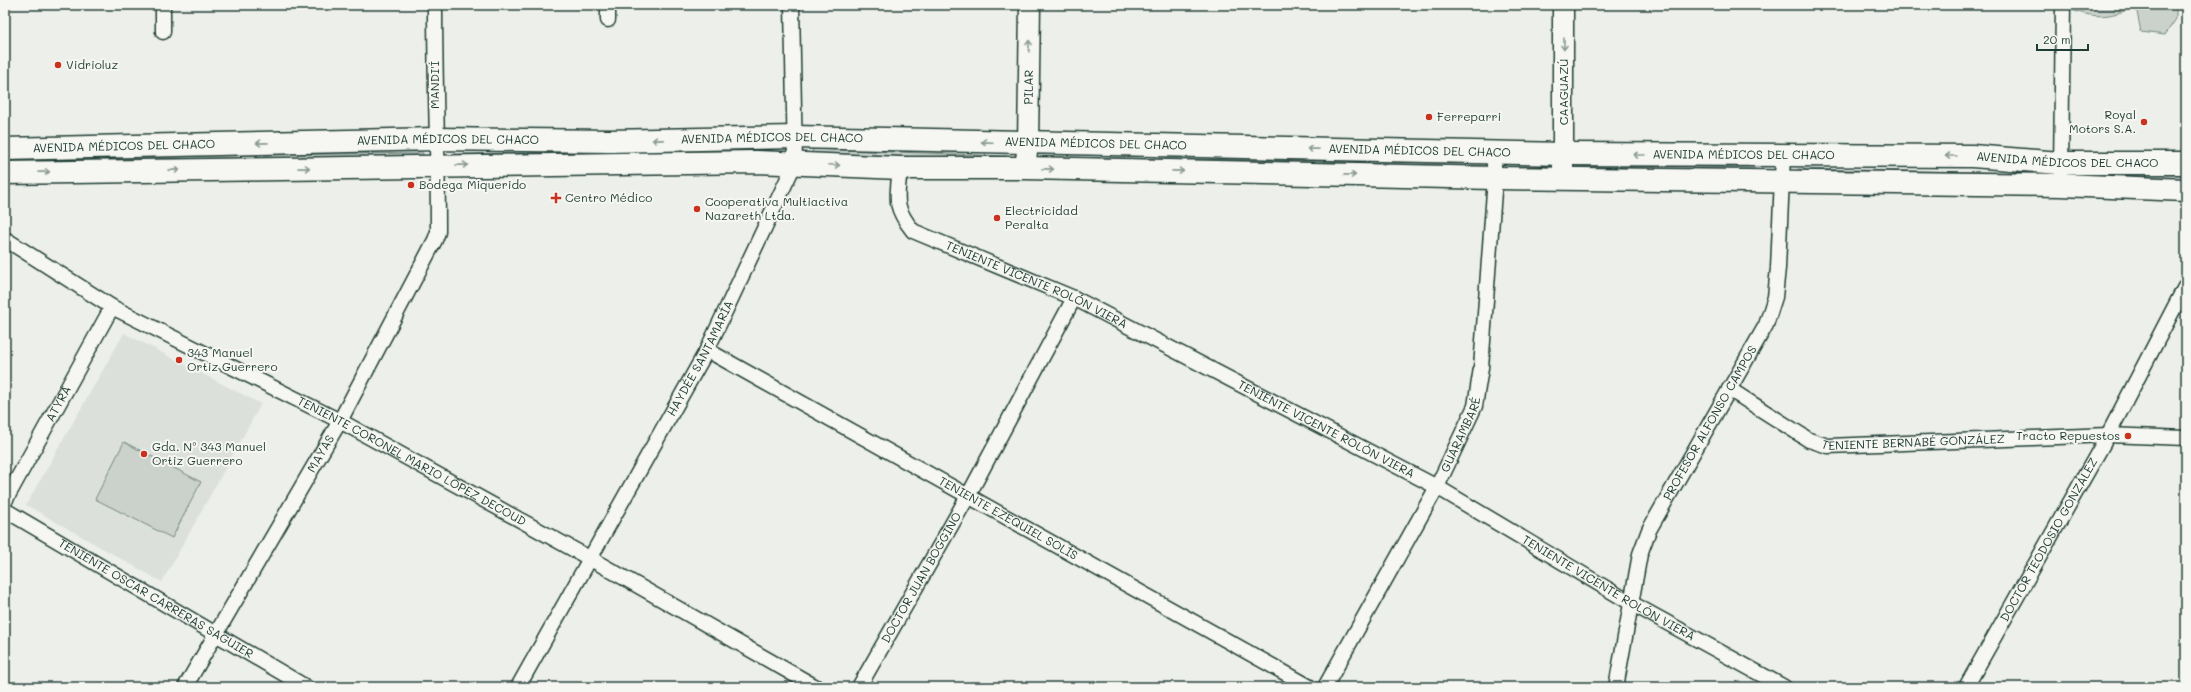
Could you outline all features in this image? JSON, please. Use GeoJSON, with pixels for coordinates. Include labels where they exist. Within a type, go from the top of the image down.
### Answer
{"type":"FeatureCollection","features":[{"type":"Feature","properties":{"kind":"main road","name":"AVENIDA MÉDICOS DEL CHACO"},"geometry":{"type":"LineString","coordinates":[[5,149],[436,139],[610,141],[795,137],[1028,144],[1564,154],[1972,156],[2060,163],[2186,163]]}},
{"type":"Feature","properties":{"kind":"main road","name":"AVENIDA MÉDICOS DEL CHACO"},"geometry":{"type":"LineString","coordinates":[[5,173],[756,162],[900,168],[1025,168],[1495,178],[2061,185],[2186,190]]}},
{"type":"Feature","properties":{"kind":"street"},"geometry":{"type":"LineString","coordinates":[[163,5],[163,32]]}},
{"type":"Feature","properties":{"kind":"street","name":"MANDI'Í"},"geometry":{"type":"LineString","coordinates":[[435,5],[436,139],[438,166]]}},
{"type":"Feature","properties":{"kind":"street"},"geometry":{"type":"LineString","coordinates":[[608,5],[608,20]]}},
{"type":"Feature","properties":{"kind":"street","name":"HAYDÉE SANTAMARÍA"},"geometry":{"type":"LineString","coordinates":[[518,687],[707,350],[795,163],[792,5]]}},
{"type":"Feature","properties":{"kind":"street","name":"PILAR"},"geometry":{"type":"LineString","coordinates":[[1025,168],[1028,144],[1030,5]]}},
{"type":"Feature","properties":{"kind":"street","name":"CAAGUAZÚ"},"geometry":{"type":"LineString","coordinates":[[1563,179],[1564,5]]}},
{"type":"Feature","properties":{"kind":"street"},"geometry":{"type":"LineString","coordinates":[[2061,185],[2060,163],[2063,5]]}},
{"type":"Feature","properties":{"kind":"street","name":"GUARAMBARÉ"},"geometry":{"type":"LineString","coordinates":[[1325,687],[1437,487],[1474,406],[1479,389],[1495,178],[1493,152]]}},
{"type":"Feature","properties":{"kind":"street","name":"PROFESOR ALFONSO CAMPOS"},"geometry":{"type":"LineString","coordinates":[[1616,687],[1640,554],[1649,530],[1728,389],[1766,325],[1775,297],[1778,268],[1783,156]]}},
{"type":"Feature","properties":{"kind":"street","name":"MAYAS"},"geometry":{"type":"LineString","coordinates":[[185,687],[340,421],[435,240],[438,232],[438,166]]}},
{"type":"Feature","properties":{"kind":"street","name":"TENIENTE VICENTE ROLÓN VIERA"},"geometry":{"type":"LineString","coordinates":[[900,168],[896,201],[902,217],[913,231],[1074,298],[1437,487],[1632,603],[1784,687]]}},
{"type":"Feature","properties":{"kind":"street","name":"TENIENTE CORONEL MARIO LÓPEZ DECOUD"},"geometry":{"type":"LineString","coordinates":[[5,240],[112,307],[340,421],[591,559],[816,687]]}},
{"type":"Feature","properties":{"kind":"street","name":"DOCTOR TEODOSIO GONZÁLEZ"},"geometry":{"type":"LineString","coordinates":[[1966,687],[2108,435],[2186,286]]}},
{"type":"Feature","properties":{"kind":"street","name":"DOCTOR JUAN BOGGINO"},"geometry":{"type":"LineString","coordinates":[[859,687],[968,496],[1074,298]]}},
{"type":"Feature","properties":{"kind":"street","name":"ATYRÁ"},"geometry":{"type":"LineString","coordinates":[[5,501],[112,307]]}},
{"type":"Feature","properties":{"kind":"street","name":"TENIENTE EZEQUIEL SOLÍS"},"geometry":{"type":"LineString","coordinates":[[707,350],[1310,687]]}},
{"type":"Feature","properties":{"kind":"street","name":"TENIENTE BERNABÉ GONZÁLEZ"},"geometry":{"type":"LineString","coordinates":[[1728,389],[1809,440],[1828,446],[2108,435],[2186,438]]}},
{"type":"Feature","properties":{"kind":"street","name":"TENIENTE OSCAR CARRERAS SAGUIER"},"geometry":{"type":"LineString","coordinates":[[5,510],[306,687]]}},
{"type":"Feature","properties":{"kind":"shaded area"},"geometry":{"type":"Polygon","coordinates":[[[2065,5],[2176,5],[2176,19],[2165,35],[2141,32],[2136,7],[2101,16],[2076,12],[2066,8],[2065,5]]]}},
{"type":"Feature","properties":{"kind":"shaded area"},"geometry":{"type":"Polygon","coordinates":[[[813,149],[1008,157],[1007,160],[813,153],[813,149]]]}},
{"type":"Feature","properties":{"kind":"shaded area"},"geometry":{"type":"Polygon","coordinates":[[[767,150],[768,152],[452,156],[451,154],[767,150]]]}},
{"type":"Feature","properties":{"kind":"shaded area"},"geometry":{"type":"Polygon","coordinates":[[[423,153],[423,157],[5,162],[5,158],[423,153]]]}},
{"type":"Feature","properties":{"kind":"shaded area"},"geometry":{"type":"Polygon","coordinates":[[[1042,158],[1464,163],[1466,165],[1464,167],[1042,158]]]}},
{"type":"Feature","properties":{"kind":"shaded area"},"geometry":{"type":"Polygon","coordinates":[[[1584,165],[1754,168],[1755,171],[1583,169],[1584,165]]]}},
{"type":"Feature","properties":{"kind":"shaded area"},"geometry":{"type":"Polygon","coordinates":[[[1798,169],[2043,173],[2044,174],[1797,172],[1798,169]]]}},
{"type":"Feature","properties":{"kind":"shaded area"},"geometry":{"type":"Polygon","coordinates":[[[2079,173],[2186,175],[2186,179],[2079,177],[2079,173]]]}},
{"type":"Feature","properties":{"kind":"shaded area","name":"Gda. Nº 343 Manuel Ortiz Guerrero"},"geometry":{"type":"Polygon","coordinates":[[[124,333],[261,404],[162,582],[26,505],[124,333]]]}},
{"type":"Feature","properties":{"kind":"shaded area"},"geometry":{"type":"Polygon","coordinates":[[[124,442],[201,482],[172,538],[95,499],[124,442]]]}},
{"type":"Feature","properties":{"kind":"place","name":"Vidrioluz"},"geometry":{"type":"Point","coordinates":[58,65]}},
{"type":"Feature","properties":{"kind":"place","name":"Ferreparri"},"geometry":{"type":"Point","coordinates":[1429,117]}},
{"type":"Feature","properties":{"kind":"place","name":"Royal Motors S.A."},"geometry":{"type":"Point","coordinates":[2144,122]}},
{"type":"Feature","properties":{"kind":"place","name":"Bodega Miquerido"},"geometry":{"type":"Point","coordinates":[411,185]}},
{"type":"Feature","properties":{"kind":"place","name":"Centro Médico"},"geometry":{"type":"Point","coordinates":[556,198]}},
{"type":"Feature","properties":{"kind":"place","name":"Cooperativa Multiactiva Nazareth Ltda."},"geometry":{"type":"Point","coordinates":[697,209]}},
{"type":"Feature","properties":{"kind":"place","name":"Electricidad Peralta"},"geometry":{"type":"Point","coordinates":[997,218]}},
{"type":"Feature","properties":{"kind":"place","name":"343 Manuel Ortiz Guerrero"},"geometry":{"type":"Point","coordinates":[179,360]}},
{"type":"Feature","properties":{"kind":"place","name":"Tracto Repuestos"},"geometry":{"type":"Point","coordinates":[2128,436]}},
{"type":"Feature","properties":{"kind":"place","name":"Gda. Nº 343 Manuel Ortiz Guerrero"},"geometry":{"type":"Point","coordinates":[144,454]}}]}
